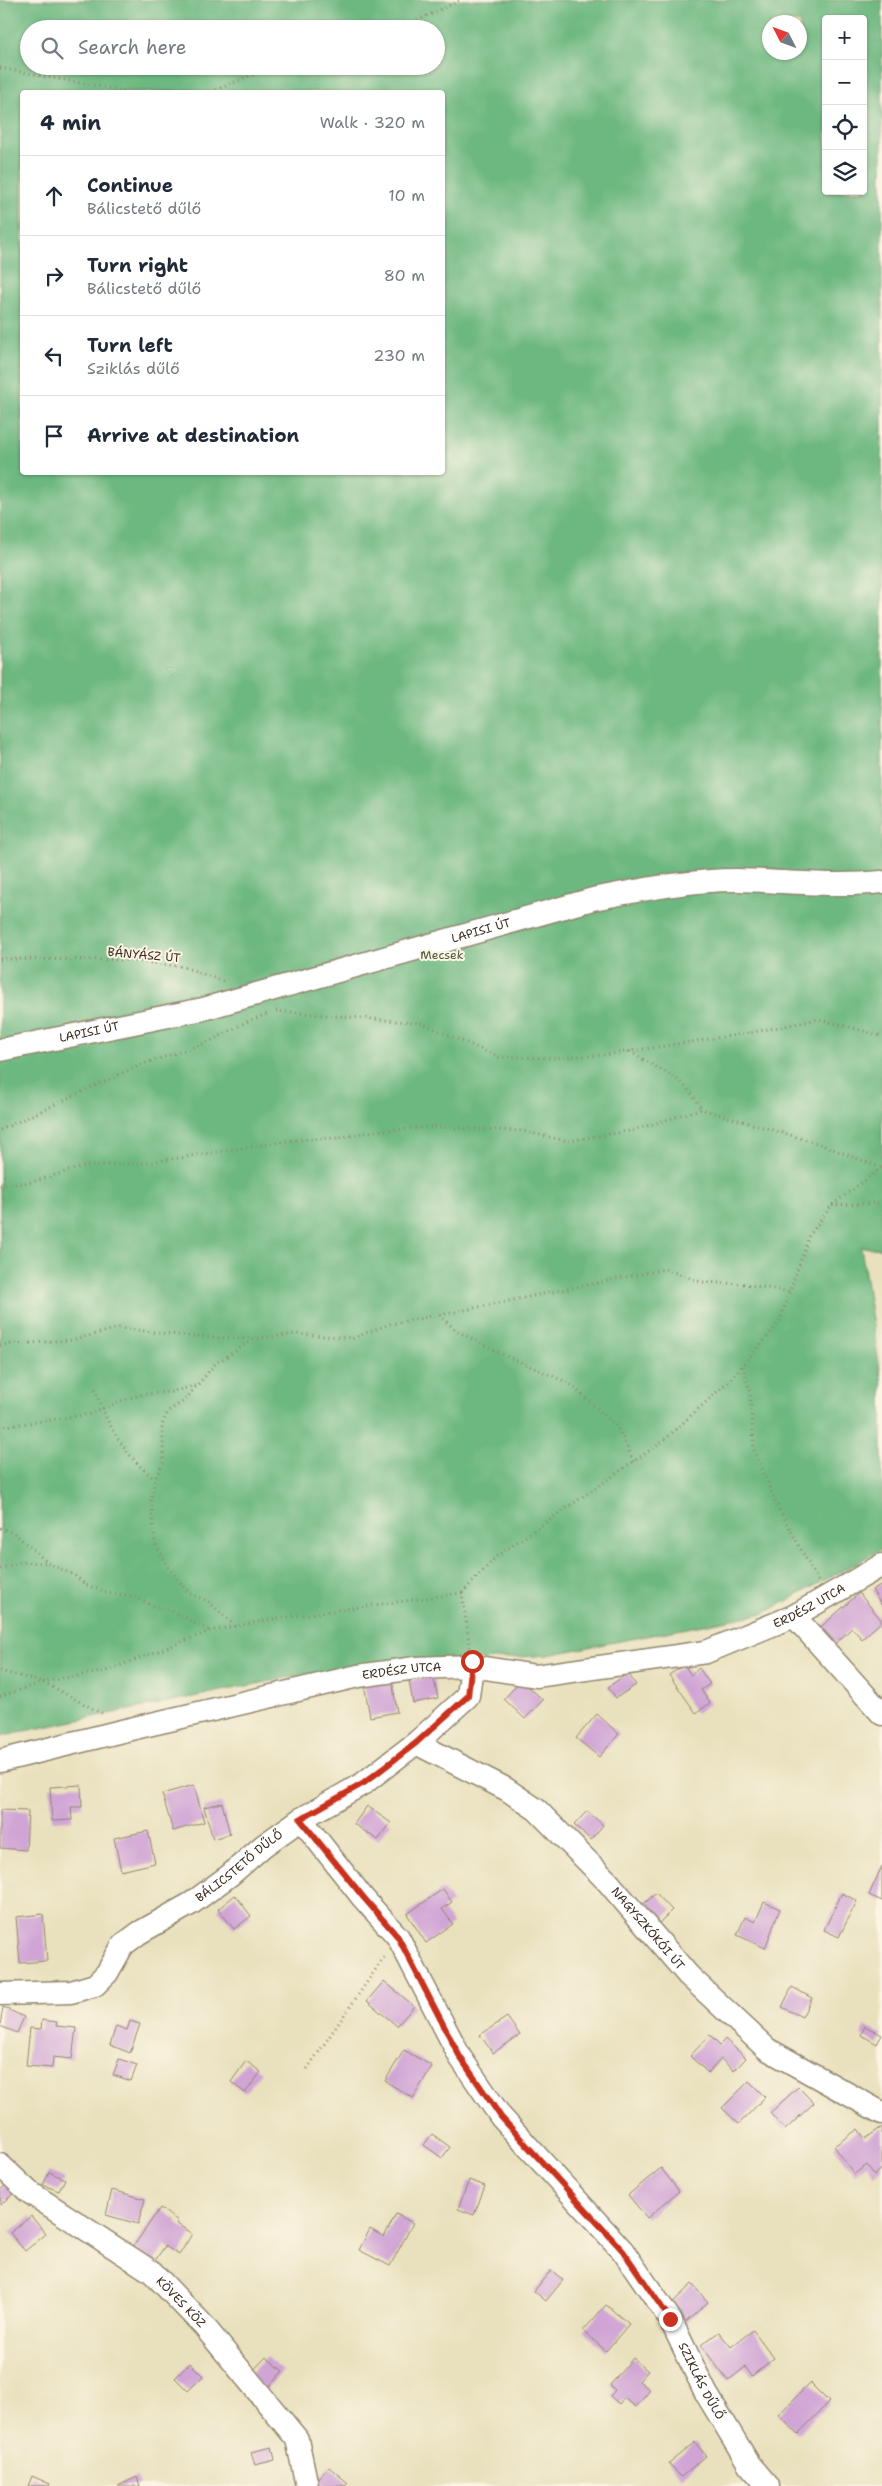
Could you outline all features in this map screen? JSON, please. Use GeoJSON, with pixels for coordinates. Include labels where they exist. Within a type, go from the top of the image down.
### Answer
{"type":"FeatureCollection","features":[{"type":"Feature","properties":{"kind":"street","name":"LAPISI ÚT"},"geometry":{"type":"LineString","coordinates":[[0,1050],[203,1009],[584,901],[644,889],[736,880],[852,885],[882,882]]}},
{"type":"Feature","properties":{"kind":"street","name":"ERDÉSZ UTCA"},"geometry":{"type":"LineString","coordinates":[[0,1761],[358,1676],[415,1668],[472,1666],[536,1676],[706,1652],[794,1616],[825,1596],[882,1565]]}},
{"type":"Feature","properties":{"kind":"street"},"geometry":{"type":"LineString","coordinates":[[794,1616],[882,1714]]}},
{"type":"Feature","properties":{"kind":"street","name":"BÁLICSTETŐ DŰLŐ"},"geometry":{"type":"LineString","coordinates":[[0,1994],[71,1992],[95,1985],[107,1973],[123,1945],[139,1933],[192,1903],[300,1819],[364,1783],[416,1743],[468,1696],[472,1666]]}},
{"type":"Feature","properties":{"kind":"street","name":"NAGYSZKÓKÓI ÚT"},"geometry":{"type":"LineString","coordinates":[[416,1743],[506,1790],[537,1810],[608,1882],[688,1975],[767,2049],[882,2113]]}},
{"type":"Feature","properties":{"kind":"street","name":"SZIKLÁS DŰLŐ"},"geometry":{"type":"LineString","coordinates":[[300,1819],[398,1937],[460,2057],[501,2117],[623,2251],[670,2319],[706,2393],[749,2464],[768,2486]]}},
{"type":"Feature","properties":{"kind":"street","name":"KÖVES KÖZ"},"geometry":{"type":"LineString","coordinates":[[0,2164],[29,2192],[152,2272],[204,2325],[297,2439],[307,2486]]}},
{"type":"Feature","properties":{"kind":"path"},"geometry":{"type":"LineString","coordinates":[[418,20],[461,0]]}},
{"type":"Feature","properties":{"kind":"path"},"geometry":{"type":"LineString","coordinates":[[0,68],[20,72]]}},
{"type":"Feature","properties":{"kind":"path"},"geometry":{"type":"LineString","coordinates":[[38,75],[118,90]]}},
{"type":"Feature","properties":{"kind":"path"},"geometry":{"type":"LineString","coordinates":[[216,90],[252,75]]}},
{"type":"Feature","properties":{"kind":"path","name":"BÁNYÁSZ ÚT"},"geometry":{"type":"LineString","coordinates":[[0,959],[127,960],[184,967],[228,982],[254,995],[275,1011]]}},
{"type":"Feature","properties":{"kind":"path"},"geometry":{"type":"LineString","coordinates":[[0,1130],[140,1065],[210,1042],[248,1020],[275,1011],[421,1022],[499,1057],[554,1058],[630,1051],[748,1033],[820,1019],[882,1036]]}},
{"type":"Feature","properties":{"kind":"path"},"geometry":{"type":"LineString","coordinates":[[630,1051],[647,1063],[677,1078],[693,1093],[701,1109]]}},
{"type":"Feature","properties":{"kind":"path"},"geometry":{"type":"LineString","coordinates":[[0,1185],[32,1182],[85,1166],[146,1163],[294,1140],[338,1138],[374,1131],[434,1127],[522,1131],[568,1141],[634,1130],[701,1109],[816,1143],[882,1168]]}},
{"type":"Feature","properties":{"kind":"path"},"geometry":{"type":"LineString","coordinates":[[0,1696],[42,1682],[106,1671],[210,1631],[462,1593],[497,1556],[662,1442],[728,1382],[779,1323],[809,1236],[832,1205],[882,1168]]}},
{"type":"Feature","properties":{"kind":"path"},"geometry":{"type":"LineString","coordinates":[[832,1205],[882,1202]]}},
{"type":"Feature","properties":{"kind":"path"},"geometry":{"type":"LineString","coordinates":[[0,1345],[72,1340],[119,1328],[187,1336],[254,1339],[296,1334],[353,1338],[390,1324],[665,1269],[701,1282],[744,1284],[790,1292]]}},
{"type":"Feature","properties":{"kind":"path"},"geometry":{"type":"LineString","coordinates":[[439,1315],[456,1331],[569,1384],[617,1427],[634,1462]]}},
{"type":"Feature","properties":{"kind":"path"},"geometry":{"type":"LineString","coordinates":[[235,1627],[208,1601],[196,1597],[186,1590],[169,1568],[156,1543],[151,1500],[155,1480],[164,1461],[162,1426],[168,1411],[184,1401],[215,1364],[254,1339]]}},
{"type":"Feature","properties":{"kind":"path"},"geometry":{"type":"LineString","coordinates":[[742,1366],[750,1393],[754,1450],[777,1505],[808,1560],[825,1596]]}},
{"type":"Feature","properties":{"kind":"path"},"geometry":{"type":"LineString","coordinates":[[0,1426],[90,1414],[144,1394],[171,1392],[198,1385]]}},
{"type":"Feature","properties":{"kind":"path"},"geometry":{"type":"LineString","coordinates":[[95,1390],[101,1409],[140,1469],[155,1480]]}},
{"type":"Feature","properties":{"kind":"path"},"geometry":{"type":"LineString","coordinates":[[0,1528],[14,1533],[48,1563],[74,1575],[86,1586],[108,1593],[132,1596],[156,1607],[170,1610],[210,1631]]}},
{"type":"Feature","properties":{"kind":"path"},"geometry":{"type":"LineString","coordinates":[[0,1569],[20,1562],[48,1563]]}},
{"type":"Feature","properties":{"kind":"path"},"geometry":{"type":"LineString","coordinates":[[462,1593],[472,1666]]}},
{"type":"Feature","properties":{"kind":"path"},"geometry":{"type":"LineString","coordinates":[[0,1671],[42,1682],[95,1708],[126,1730]]}},
{"type":"Feature","properties":{"kind":"path"},"geometry":{"type":"LineString","coordinates":[[307,2069],[398,1937]]}},
{"type":"Feature","properties":{"kind":"green space","name":"Mecsek"},"geometry":{"type":"Polygon","coordinates":[[[0,0],[882,0],[882,1249],[861,1247],[882,1384],[882,1549],[765,1613],[548,1655],[311,1673],[0,1736],[0,0]]]}},
{"type":"Feature","properties":{"kind":"building"},"geometry":{"type":"Polygon","coordinates":[[[882,1584],[882,1606],[872,1590],[882,1584]]]}},
{"type":"Feature","properties":{"kind":"building"},"geometry":{"type":"Polygon","coordinates":[[[859,1593],[882,1621],[862,1639],[852,1628],[836,1643],[821,1627],[859,1593]]]}},
{"type":"Feature","properties":{"kind":"building"},"geometry":{"type":"Polygon","coordinates":[[[684,1665],[691,1675],[699,1668],[710,1684],[701,1690],[710,1703],[696,1713],[669,1675],[684,1665]]]}},
{"type":"Feature","properties":{"kind":"building"},"geometry":{"type":"Polygon","coordinates":[[[628,1673],[636,1685],[616,1698],[608,1687],[628,1673]]]}},
{"type":"Feature","properties":{"kind":"building"},"geometry":{"type":"Polygon","coordinates":[[[433,1676],[438,1698],[413,1703],[409,1681],[433,1676]]]}},
{"type":"Feature","properties":{"kind":"building"},"geometry":{"type":"Polygon","coordinates":[[[392,1679],[397,1712],[370,1717],[364,1684],[392,1679]]]}},
{"type":"Feature","properties":{"kind":"building"},"geometry":{"type":"Polygon","coordinates":[[[521,1680],[543,1700],[525,1719],[504,1699],[521,1680]]]}},
{"type":"Feature","properties":{"kind":"building"},"geometry":{"type":"Polygon","coordinates":[[[597,1714],[619,1734],[599,1757],[576,1738],[597,1714]]]}},
{"type":"Feature","properties":{"kind":"building"},"geometry":{"type":"Polygon","coordinates":[[[81,1785],[82,1807],[71,1807],[72,1820],[52,1821],[50,1787],[81,1785]]]}},
{"type":"Feature","properties":{"kind":"building"},"geometry":{"type":"Polygon","coordinates":[[[194,1785],[204,1822],[173,1831],[162,1794],[194,1785]]]}},
{"type":"Feature","properties":{"kind":"building"},"geometry":{"type":"Polygon","coordinates":[[[222,1803],[230,1834],[213,1839],[204,1807],[222,1803]]]}},
{"type":"Feature","properties":{"kind":"building"},"geometry":{"type":"Polygon","coordinates":[[[367,1806],[391,1823],[378,1840],[354,1824],[367,1806]]]}},
{"type":"Feature","properties":{"kind":"building"},"geometry":{"type":"Polygon","coordinates":[[[0,1810],[28,1811],[26,1850],[0,1848],[0,1810]]]}},
{"type":"Feature","properties":{"kind":"building"},"geometry":{"type":"Polygon","coordinates":[[[587,1811],[603,1825],[591,1840],[574,1825],[587,1811]]]}},
{"type":"Feature","properties":{"kind":"building"},"geometry":{"type":"Polygon","coordinates":[[[148,1831],[155,1863],[121,1871],[114,1838],[148,1831]]]}},
{"type":"Feature","properties":{"kind":"building"},"geometry":{"type":"Polygon","coordinates":[[[882,1866],[882,1901],[869,1895],[882,1866]]]}},
{"type":"Feature","properties":{"kind":"building"},"geometry":{"type":"Polygon","coordinates":[[[443,1889],[452,1902],[442,1909],[453,1924],[426,1943],[407,1914],[443,1889]]]}},
{"type":"Feature","properties":{"kind":"building"},"geometry":{"type":"Polygon","coordinates":[[[656,1893],[672,1910],[656,1926],[639,1908],[656,1893]]]}},
{"type":"Feature","properties":{"kind":"building"},"geometry":{"type":"Polygon","coordinates":[[[842,1893],[857,1901],[839,1937],[824,1930],[842,1893]]]}},
{"type":"Feature","properties":{"kind":"building"},"geometry":{"type":"Polygon","coordinates":[[[235,1895],[251,1916],[234,1929],[218,1909],[235,1895]]]}},
{"type":"Feature","properties":{"kind":"building"},"geometry":{"type":"Polygon","coordinates":[[[764,1902],[780,1909],[765,1948],[737,1935],[745,1917],[755,1922],[764,1902]]]}},
{"type":"Feature","properties":{"kind":"building"},"geometry":{"type":"Polygon","coordinates":[[[43,1914],[47,1961],[20,1963],[16,1917],[43,1914]]]}},
{"type":"Feature","properties":{"kind":"building"},"geometry":{"type":"Polygon","coordinates":[[[384,1981],[414,2006],[397,2026],[367,2001],[384,1981]]]}},
{"type":"Feature","properties":{"kind":"building"},"geometry":{"type":"Polygon","coordinates":[[[792,1987],[812,1998],[802,2017],[782,2007],[792,1987]]]}},
{"type":"Feature","properties":{"kind":"building"},"geometry":{"type":"Polygon","coordinates":[[[3,2007],[24,2017],[17,2033],[0,2026],[3,2007]]]}},
{"type":"Feature","properties":{"kind":"building"},"geometry":{"type":"Polygon","coordinates":[[[507,2017],[520,2035],[493,2053],[480,2035],[507,2017]]]}},
{"type":"Feature","properties":{"kind":"building"},"geometry":{"type":"Polygon","coordinates":[[[42,2020],[57,2022],[56,2026],[76,2028],[72,2059],[53,2057],[52,2068],[26,2066],[30,2028],[41,2029],[42,2020]]]}},
{"type":"Feature","properties":{"kind":"building"},"geometry":{"type":"Polygon","coordinates":[[[130,2021],[140,2024],[130,2053],[110,2045],[116,2026],[127,2030],[130,2021]]]}},
{"type":"Feature","properties":{"kind":"building"},"geometry":{"type":"Polygon","coordinates":[[[865,2026],[882,2035],[877,2044],[861,2035],[865,2026]]]}},
{"type":"Feature","properties":{"kind":"building"},"geometry":{"type":"Polygon","coordinates":[[[710,2035],[720,2045],[725,2039],[746,2058],[734,2071],[721,2059],[708,2073],[690,2056],[710,2035]]]}},
{"type":"Feature","properties":{"kind":"building"},"geometry":{"type":"Polygon","coordinates":[[[404,2050],[432,2066],[413,2098],[385,2081],[404,2050]]]}},
{"type":"Feature","properties":{"kind":"building"},"geometry":{"type":"Polygon","coordinates":[[[119,2059],[137,2065],[131,2081],[113,2075],[119,2059]]]}},
{"type":"Feature","properties":{"kind":"building"},"geometry":{"type":"Polygon","coordinates":[[[246,2061],[261,2072],[245,2093],[231,2082],[246,2061]]]}},
{"type":"Feature","properties":{"kind":"building"},"geometry":{"type":"Polygon","coordinates":[[[749,2081],[765,2097],[739,2124],[722,2108],[749,2081]]]}},
{"type":"Feature","properties":{"kind":"building"},"geometry":{"type":"Polygon","coordinates":[[[798,2087],[814,2103],[785,2130],[770,2113],[798,2087]]]}},
{"type":"Feature","properties":{"kind":"building"},"geometry":{"type":"Polygon","coordinates":[[[882,2127],[882,2169],[874,2175],[867,2165],[854,2174],[834,2146],[858,2129],[865,2139],[882,2127]]]}},
{"type":"Feature","properties":{"kind":"building"},"geometry":{"type":"Polygon","coordinates":[[[432,2134],[450,2147],[442,2158],[424,2145],[432,2134]]]}},
{"type":"Feature","properties":{"kind":"building"},"geometry":{"type":"Polygon","coordinates":[[[661,2168],[679,2191],[647,2218],[628,2195],[661,2168]]]}},
{"type":"Feature","properties":{"kind":"building"},"geometry":{"type":"Polygon","coordinates":[[[49,2172],[65,2179],[59,2191],[43,2185],[49,2172]]]}},
{"type":"Feature","properties":{"kind":"building"},"geometry":{"type":"Polygon","coordinates":[[[469,2180],[485,2186],[474,2215],[458,2209],[469,2180]]]}},
{"type":"Feature","properties":{"kind":"building"},"geometry":{"type":"Polygon","coordinates":[[[7,2184],[14,2193],[0,2205],[0,2190],[7,2184]]]}},
{"type":"Feature","properties":{"kind":"building"},"geometry":{"type":"Polygon","coordinates":[[[112,2190],[145,2199],[138,2224],[106,2215],[112,2190]]]}},
{"type":"Feature","properties":{"kind":"building"},"geometry":{"type":"Polygon","coordinates":[[[160,2208],[178,2221],[176,2223],[192,2234],[179,2255],[165,2246],[154,2262],[133,2247],[160,2208]]]}},
{"type":"Feature","properties":{"kind":"building"},"geometry":{"type":"Polygon","coordinates":[[[396,2214],[413,2223],[390,2266],[359,2250],[370,2229],[384,2237],[396,2214]]]}},
{"type":"Feature","properties":{"kind":"building"},"geometry":{"type":"Polygon","coordinates":[[[31,2216],[46,2234],[25,2251],[10,2233],[31,2216]]]}},
{"type":"Feature","properties":{"kind":"building"},"geometry":{"type":"Polygon","coordinates":[[[551,2270],[563,2280],[546,2301],[534,2291],[551,2270]]]}},
{"type":"Feature","properties":{"kind":"building"},"geometry":{"type":"Polygon","coordinates":[[[692,2284],[708,2302],[685,2323],[669,2306],[692,2284]]]}},
{"type":"Feature","properties":{"kind":"building"},"geometry":{"type":"Polygon","coordinates":[[[606,2305],[629,2324],[606,2351],[583,2331],[606,2305]]]}},
{"type":"Feature","properties":{"kind":"building"},"geometry":{"type":"Polygon","coordinates":[[[753,2330],[774,2358],[752,2376],[745,2367],[728,2381],[701,2345],[719,2332],[731,2347],[753,2330]]]}},
{"type":"Feature","properties":{"kind":"building"},"geometry":{"type":"Polygon","coordinates":[[[266,2357],[283,2371],[266,2390],[249,2375],[266,2357]]]}},
{"type":"Feature","properties":{"kind":"building"},"geometry":{"type":"Polygon","coordinates":[[[633,2358],[648,2371],[639,2381],[650,2390],[636,2407],[624,2398],[619,2404],[610,2396],[615,2390],[610,2385],[633,2358]]]}},
{"type":"Feature","properties":{"kind":"building"},"geometry":{"type":"Polygon","coordinates":[[[190,2363],[203,2376],[188,2391],[175,2378],[190,2363]]]}},
{"type":"Feature","properties":{"kind":"building"},"geometry":{"type":"Polygon","coordinates":[[[810,2383],[829,2402],[798,2434],[778,2415],[810,2383]]]}},
{"type":"Feature","properties":{"kind":"building"},"geometry":{"type":"Polygon","coordinates":[[[695,2442],[706,2456],[681,2477],[669,2463],[695,2442]]]}},
{"type":"Feature","properties":{"kind":"building"},"geometry":{"type":"Polygon","coordinates":[[[272,2447],[275,2460],[255,2465],[251,2452],[272,2447]]]}},
{"type":"Feature","properties":{"kind":"building"},"geometry":{"type":"Polygon","coordinates":[[[329,2467],[348,2483],[345,2486],[320,2486],[315,2482],[329,2467]]]}},
{"type":"Feature","properties":{"kind":"building"},"geometry":{"type":"Polygon","coordinates":[[[32,2476],[50,2484],[49,2486],[28,2486],[32,2476]]]}},
{"type":"Feature","properties":{"kind":"building"},"geometry":{"type":"Polygon","coordinates":[[[137,2477],[140,2486],[118,2486],[137,2477]]]}},
{"type":"Feature","properties":{"kind":"route"},"geometry":{"type":"LineString","coordinates":[[472,1661],[468,1696],[416,1743],[364,1783],[300,1819],[398,1937],[460,2057],[501,2117],[623,2251],[670,2319]]}}]}
